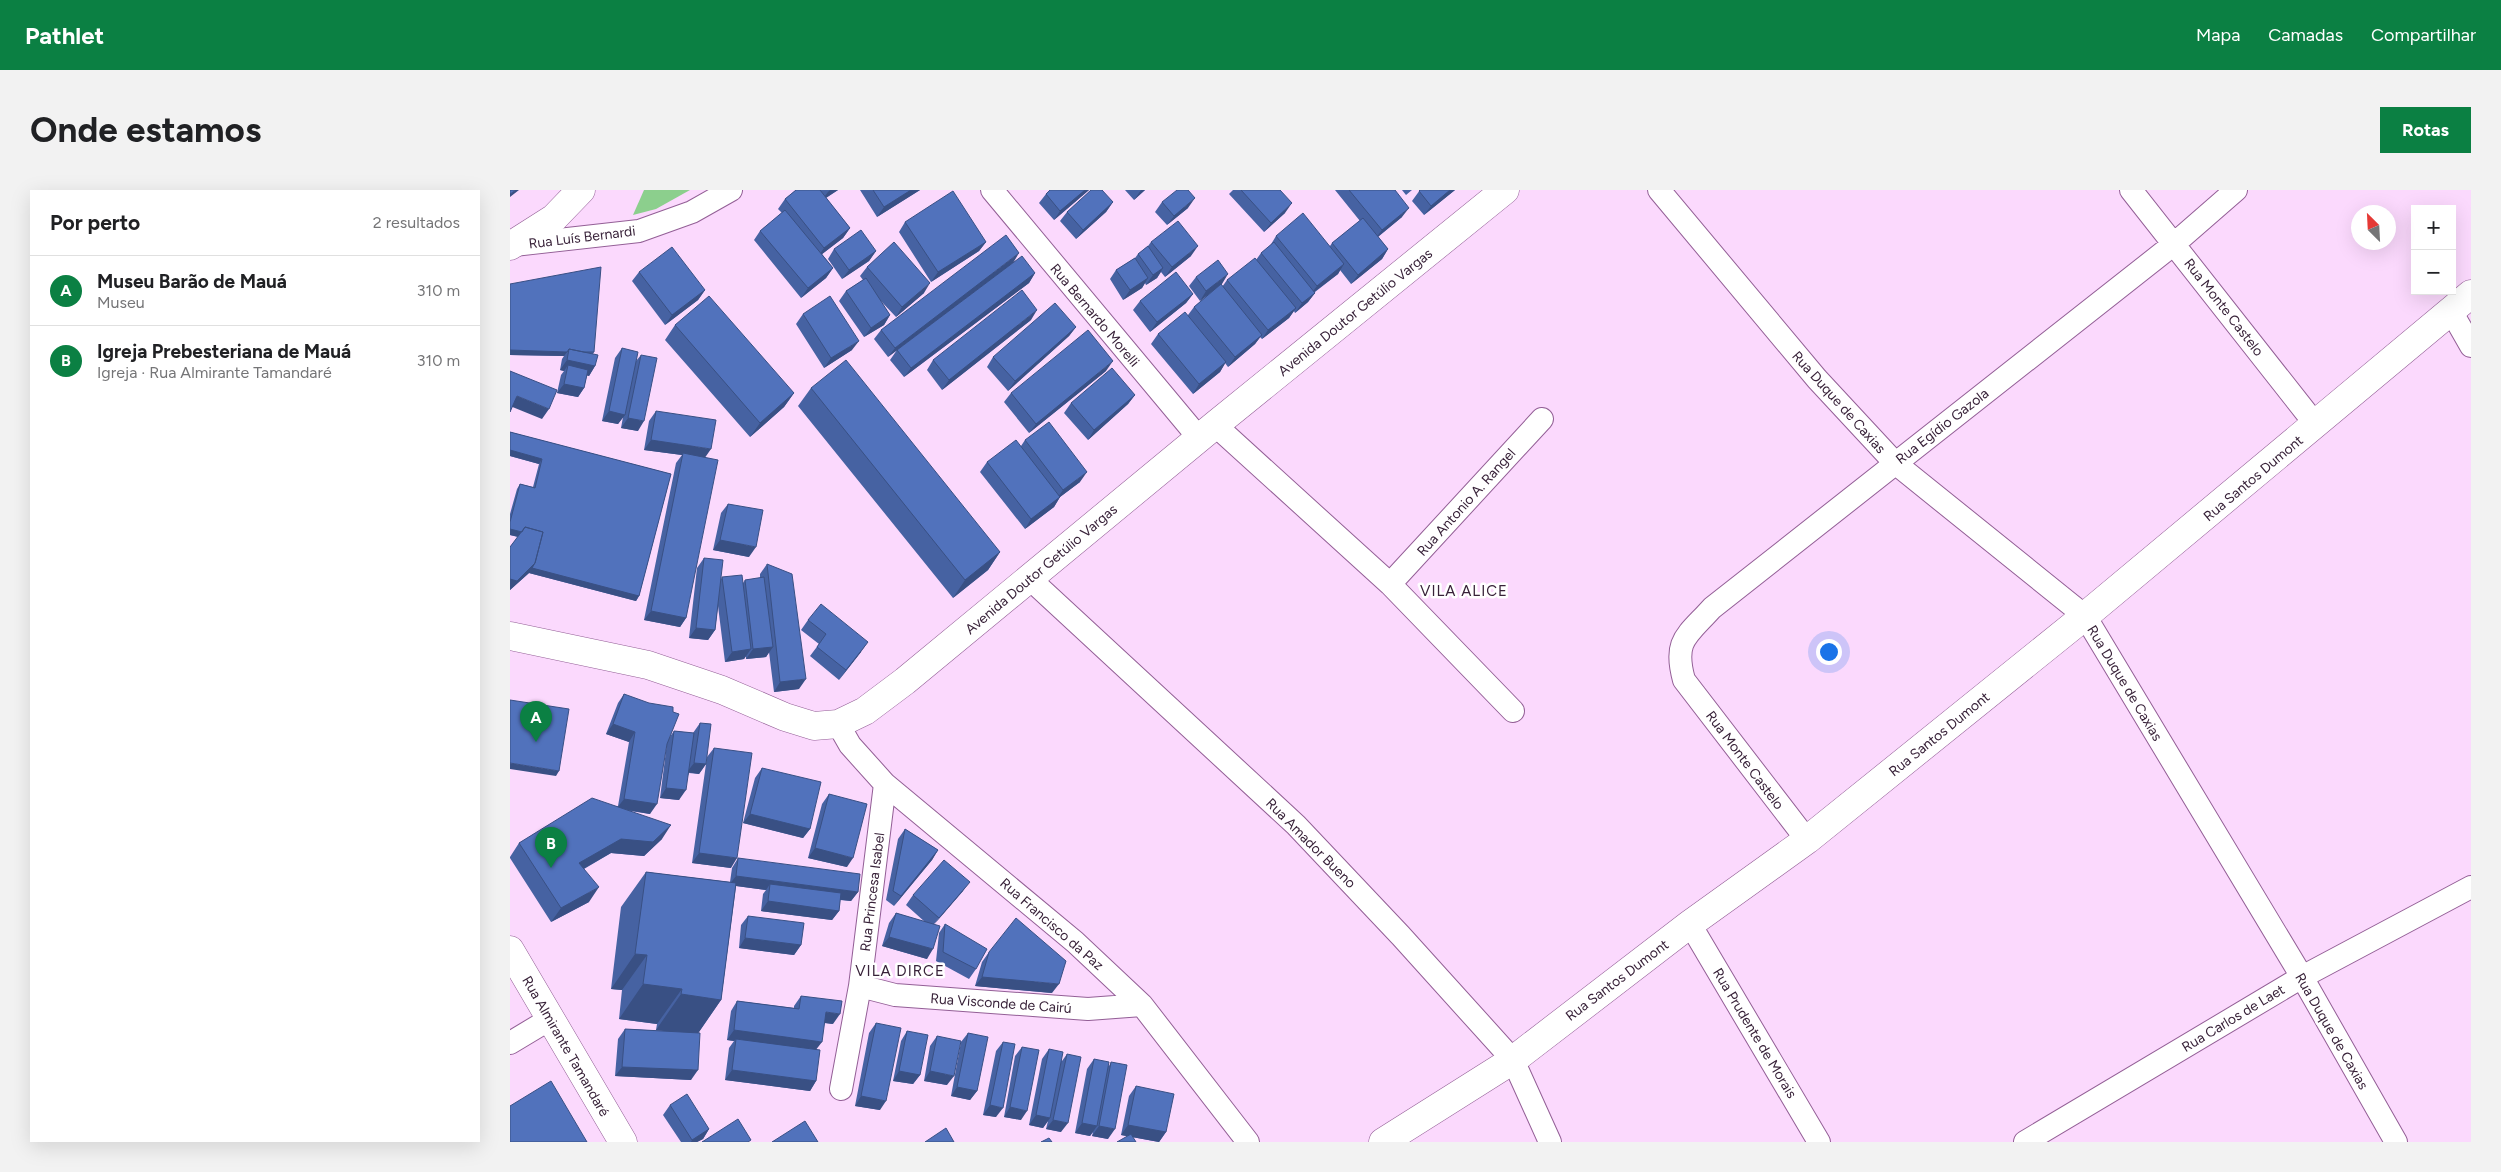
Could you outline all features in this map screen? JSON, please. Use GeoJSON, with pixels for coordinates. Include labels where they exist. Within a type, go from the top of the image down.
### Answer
{"type":"FeatureCollection","features":[{"type":"Feature","properties":{"kind":"street"},"geometry":{"type":"LineString","coordinates":[[511,246],[554,218],[581,190]]}},
{"type":"Feature","properties":{"kind":"street","name":"Rua Luís Bernardi"},"geometry":{"type":"LineString","coordinates":[[511,246],[639,231],[692,212],[731,190]]}},
{"type":"Feature","properties":{"kind":"street","name":"Rua Bernardo Morelli"},"geometry":{"type":"LineString","coordinates":[[992,190],[1207,432],[1390,584],[1513,711]]}},
{"type":"Feature","properties":{"kind":"street","name":"Avenida Doutor Getúlio Vargas"},"geometry":{"type":"LineString","coordinates":[[510,636],[648,665],[722,690],[786,717],[814,726],[838,724],[865,711],[892,691],[1505,190]]}},
{"type":"Feature","properties":{"kind":"street","name":"Rua Duque de Caxias"},"geometry":{"type":"LineString","coordinates":[[1659,190],[1817,379],[1895,463],[2085,616],[2302,977],[2396,1142]]}},
{"type":"Feature","properties":{"kind":"street","name":"Rua Monte Castelo"},"geometry":{"type":"LineString","coordinates":[[2131,190],[2316,425]]}},
{"type":"Feature","properties":{"kind":"street","name":"Rua Egídio Gazola"},"geometry":{"type":"LineString","coordinates":[[1684,680],[1679,660],[1683,640],[1712,608],[2174,244],[2236,190]]}},
{"type":"Feature","properties":{"kind":"street","name":"Rua Santos Dumont"},"geometry":{"type":"LineString","coordinates":[[1383,1142],[1513,1060],[1690,924],[1807,840],[2085,616],[2471,294]]}},
{"type":"Feature","properties":{"kind":"street"},"geometry":{"type":"LineString","coordinates":[[2451,311],[2471,346]]}},
{"type":"Feature","properties":{"kind":"street","name":"Rua Antonio A. Rangel"},"geometry":{"type":"LineString","coordinates":[[1390,584],[1542,419]]}},
{"type":"Feature","properties":{"kind":"street","name":"Rua Amador Bueno"},"geometry":{"type":"LineString","coordinates":[[1030,579],[1296,825],[1513,1060],[1550,1142]]}},
{"type":"Feature","properties":{"kind":"street","name":"Rua Monte Castelo"},"geometry":{"type":"LineString","coordinates":[[1684,680],[1807,840]]}},
{"type":"Feature","properties":{"kind":"street","name":"Rua Francisco da Paz"},"geometry":{"type":"LineString","coordinates":[[838,724],[850,745],[885,784],[1075,942],[1142,1006],[1248,1142]]}},
{"type":"Feature","properties":{"kind":"street","name":"Rua Princesa Isabel"},"geometry":{"type":"LineString","coordinates":[[841,1089],[860,986],[885,784]]}},
{"type":"Feature","properties":{"kind":"street","name":"Rua Carlos de Laet"},"geometry":{"type":"LineString","coordinates":[[2025,1142],[2302,977],[2471,886]]}},
{"type":"Feature","properties":{"kind":"street","name":"Rua Prudente de Morais"},"geometry":{"type":"LineString","coordinates":[[1690,924],[1819,1142]]}},
{"type":"Feature","properties":{"kind":"street","name":"Rua Almirante Tamandaré"},"geometry":{"type":"LineString","coordinates":[[510,950],[623,1142]]}},
{"type":"Feature","properties":{"kind":"street","name":"Rua Visconde de Cairú"},"geometry":{"type":"LineString","coordinates":[[860,986],[895,995],[1078,1008],[1142,1006]]}},
{"type":"Feature","properties":{"kind":"street"},"geometry":{"type":"LineString","coordinates":[[510,1043],[550,1019]]}},
{"type":"Feature","properties":{"kind":"green space"},"geometry":{"type":"Polygon","coordinates":[[[644,190],[690,190],[656,209],[633,215],[644,190]]]}},
{"type":"Feature","properties":{"kind":"building"},"geometry":{"type":"Polygon","coordinates":[[[796,190],[820,190],[850,228],[824,248],[785,199],[796,190]]]}},
{"type":"Feature","properties":{"kind":"building"},"geometry":{"type":"Polygon","coordinates":[[[873,190],[911,190],[884,207],[873,190]]]}},
{"type":"Feature","properties":{"kind":"building"},"geometry":{"type":"Polygon","coordinates":[[[1050,190],[1085,190],[1060,211],[1046,194],[1050,190]]]}},
{"type":"Feature","properties":{"kind":"building"},"geometry":{"type":"Polygon","coordinates":[[[1091,190],[1102,190],[1113,202],[1083,230],[1067,212],[1091,190]]]}},
{"type":"Feature","properties":{"kind":"building"},"geometry":{"type":"Polygon","coordinates":[[[1177,190],[1188,190],[1195,198],[1174,216],[1162,202],[1177,190]]]}},
{"type":"Feature","properties":{"kind":"building"},"geometry":{"type":"Polygon","coordinates":[[[1241,190],[1280,190],[1292,203],[1271,223],[1241,190]]]}},
{"type":"Feature","properties":{"kind":"building"},"geometry":{"type":"Polygon","coordinates":[[[1349,190],[1395,190],[1409,208],[1382,230],[1349,190]]]}},
{"type":"Feature","properties":{"kind":"building"},"geometry":{"type":"Polygon","coordinates":[[[1420,190],[1450,190],[1431,206],[1420,190]]]}},
{"type":"Feature","properties":{"kind":"building"},"geometry":{"type":"Polygon","coordinates":[[[953,191],[986,242],[938,272],[905,222],[953,191]]]}},
{"type":"Feature","properties":{"kind":"building"},"geometry":{"type":"Polygon","coordinates":[[[785,210],[833,268],[808,288],[760,231],[785,210]]]}},
{"type":"Feature","properties":{"kind":"building"},"geometry":{"type":"Polygon","coordinates":[[[1303,213],[1344,264],[1317,286],[1276,236],[1303,213]]]}},
{"type":"Feature","properties":{"kind":"building"},"geometry":{"type":"Polygon","coordinates":[[[1363,218],[1388,249],[1358,275],[1332,243],[1363,218]]]}},
{"type":"Feature","properties":{"kind":"building"},"geometry":{"type":"Polygon","coordinates":[[[1178,221],[1198,246],[1172,267],[1151,242],[1178,221]]]}},
{"type":"Feature","properties":{"kind":"building"},"geometry":{"type":"Polygon","coordinates":[[[861,230],[876,251],[849,270],[834,249],[861,230]]]}},
{"type":"Feature","properties":{"kind":"building"},"geometry":{"type":"Polygon","coordinates":[[[1006,235],[1019,253],[895,348],[881,330],[1006,235]]]}},
{"type":"Feature","properties":{"kind":"building"},"geometry":{"type":"Polygon","coordinates":[[[894,242],[930,283],[902,307],[867,267],[894,242]]]}},
{"type":"Feature","properties":{"kind":"building"},"geometry":{"type":"Polygon","coordinates":[[[1274,242],[1315,293],[1302,303],[1261,253],[1274,242]]]}},
{"type":"Feature","properties":{"kind":"building"},"geometry":{"type":"Polygon","coordinates":[[[1148,246],[1163,268],[1153,275],[1138,254],[1148,246]]]}},
{"type":"Feature","properties":{"kind":"building"},"geometry":{"type":"Polygon","coordinates":[[[672,247],[705,290],[672,315],[639,272],[672,247]]]}},
{"type":"Feature","properties":{"kind":"building"},"geometry":{"type":"Polygon","coordinates":[[[1022,256],[1035,273],[911,368],[897,350],[1022,256]]]}},
{"type":"Feature","properties":{"kind":"building"},"geometry":{"type":"Polygon","coordinates":[[[1135,258],[1148,278],[1130,290],[1116,270],[1135,258]]]}},
{"type":"Feature","properties":{"kind":"building"},"geometry":{"type":"Polygon","coordinates":[[[1255,258],[1296,308],[1268,330],[1227,280],[1255,258]]]}},
{"type":"Feature","properties":{"kind":"building"},"geometry":{"type":"Polygon","coordinates":[[[1218,260],[1228,274],[1206,291],[1196,277],[1218,260]]]}},
{"type":"Feature","properties":{"kind":"building"},"geometry":{"type":"Polygon","coordinates":[[[601,267],[594,352],[569,349],[567,352],[510,350],[510,284],[601,267]]]}},
{"type":"Feature","properties":{"kind":"building"},"geometry":{"type":"Polygon","coordinates":[[[1176,272],[1193,294],[1157,322],[1140,301],[1176,272]]]}},
{"type":"Feature","properties":{"kind":"building"},"geometry":{"type":"Polygon","coordinates":[[[866,278],[890,315],[871,328],[846,291],[866,278]]]}},
{"type":"Feature","properties":{"kind":"building"},"geometry":{"type":"Polygon","coordinates":[[[1221,284],[1262,335],[1235,357],[1194,307],[1221,284]]]}},
{"type":"Feature","properties":{"kind":"building"},"geometry":{"type":"Polygon","coordinates":[[[1022,290],[1037,310],[949,380],[933,360],[1022,290]]]}},
{"type":"Feature","properties":{"kind":"building"},"geometry":{"type":"Polygon","coordinates":[[[709,296],[794,393],[760,423],[675,325],[709,296]]]}},
{"type":"Feature","properties":{"kind":"building"},"geometry":{"type":"Polygon","coordinates":[[[830,296],[859,341],[831,358],[803,314],[830,296]]]}},
{"type":"Feature","properties":{"kind":"building"},"geometry":{"type":"Polygon","coordinates":[[[1055,303],[1076,327],[1015,381],[993,357],[1055,303]]]}},
{"type":"Feature","properties":{"kind":"building"},"geometry":{"type":"Polygon","coordinates":[[[1185,312],[1226,362],[1199,384],[1158,334],[1185,312]]]}},
{"type":"Feature","properties":{"kind":"building"},"geometry":{"type":"Polygon","coordinates":[[[1088,330],[1113,361],[1036,424],[1011,393],[1088,330]]]}},
{"type":"Feature","properties":{"kind":"building"},"geometry":{"type":"Polygon","coordinates":[[[622,348],[638,352],[625,415],[609,411],[622,348]]]}},
{"type":"Feature","properties":{"kind":"building"},"geometry":{"type":"Polygon","coordinates":[[[569,349],[598,355],[595,366],[567,360],[569,349]]]}},
{"type":"Feature","properties":{"kind":"building"},"geometry":{"type":"Polygon","coordinates":[[[641,355],[657,358],[644,421],[628,418],[641,355]]]}},
{"type":"Feature","properties":{"kind":"building"},"geometry":{"type":"Polygon","coordinates":[[[846,360],[1000,552],[965,580],[811,388],[846,360]]]}},
{"type":"Feature","properties":{"kind":"building"},"geometry":{"type":"Polygon","coordinates":[[[568,365],[588,370],[584,388],[564,384],[568,365]]]}},
{"type":"Feature","properties":{"kind":"building"},"geometry":{"type":"Polygon","coordinates":[[[1112,368],[1135,395],[1094,430],[1071,403],[1112,368]]]}},
{"type":"Feature","properties":{"kind":"building"},"geometry":{"type":"Polygon","coordinates":[[[510,371],[557,390],[549,409],[517,396],[510,412],[510,371]]]}},
{"type":"Feature","properties":{"kind":"building"},"geometry":{"type":"Polygon","coordinates":[[[656,411],[716,420],[711,449],[651,440],[656,411]]]}},
{"type":"Feature","properties":{"kind":"building"},"geometry":{"type":"Polygon","coordinates":[[[1049,422],[1087,472],[1063,490],[1025,440],[1049,422]]]}},
{"type":"Feature","properties":{"kind":"building"},"geometry":{"type":"Polygon","coordinates":[[[510,432],[671,474],[639,596],[532,568],[543,532],[525,527],[522,532],[510,529],[510,522],[520,484],[535,488],[542,459],[510,450],[510,432]]]}},
{"type":"Feature","properties":{"kind":"building"},"geometry":{"type":"Polygon","coordinates":[[[1016,440],[1060,497],[1031,519],[987,462],[1016,440]]]}},
{"type":"Feature","properties":{"kind":"building"},"geometry":{"type":"Polygon","coordinates":[[[683,453],[718,460],[686,618],[651,611],[683,453]]]}},
{"type":"Feature","properties":{"kind":"building"},"geometry":{"type":"Polygon","coordinates":[[[728,504],[763,510],[756,547],[720,540],[728,504]]]}},
{"type":"Feature","properties":{"kind":"building"},"geometry":{"type":"Polygon","coordinates":[[[525,527],[543,532],[535,563],[517,581],[510,579],[510,547],[525,527]]]}},
{"type":"Feature","properties":{"kind":"building"},"geometry":{"type":"Polygon","coordinates":[[[704,558],[723,560],[715,630],[696,628],[704,558]]]}},
{"type":"Feature","properties":{"kind":"building"},"geometry":{"type":"Polygon","coordinates":[[[767,564],[792,574],[806,679],[780,682],[767,564]]]}},
{"type":"Feature","properties":{"kind":"building"},"geometry":{"type":"Polygon","coordinates":[[[742,575],[751,649],[732,652],[722,577],[742,575]]]}},
{"type":"Feature","properties":{"kind":"building"},"geometry":{"type":"Polygon","coordinates":[[[764,577],[773,647],[753,649],[745,580],[764,577]]]}},
{"type":"Feature","properties":{"kind":"building"},"geometry":{"type":"Polygon","coordinates":[[[821,604],[868,642],[846,670],[817,647],[826,634],[808,620],[821,604]]]}},
{"type":"Feature","properties":{"kind":"building"},"geometry":{"type":"Polygon","coordinates":[[[624,694],[649,703],[673,707],[673,712],[679,714],[667,744],[657,804],[624,799],[635,732],[613,724],[624,694]]]}},
{"type":"Feature","properties":{"kind":"building"},"geometry":{"type":"Polygon","coordinates":[[[510,700],[569,709],[559,771],[510,763],[510,700]]]}},
{"type":"Feature","properties":{"kind":"building"},"geometry":{"type":"Polygon","coordinates":[[[700,723],[711,724],[706,764],[694,763],[700,723]]]}},
{"type":"Feature","properties":{"kind":"building"},"geometry":{"type":"Polygon","coordinates":[[[674,731],[694,733],[686,790],[666,788],[674,731]]]}},
{"type":"Feature","properties":{"kind":"building"},"geometry":{"type":"Polygon","coordinates":[[[714,748],[752,753],[737,858],[699,853],[714,748]]]}},
{"type":"Feature","properties":{"kind":"building"},"geometry":{"type":"Polygon","coordinates":[[[762,768],[821,782],[810,829],[750,814],[762,768]]]}},
{"type":"Feature","properties":{"kind":"building"},"geometry":{"type":"Polygon","coordinates":[[[829,794],[867,804],[853,858],[815,848],[829,794]]]}},
{"type":"Feature","properties":{"kind":"building"},"geometry":{"type":"Polygon","coordinates":[[[592,798],[671,825],[653,842],[621,839],[579,863],[599,887],[561,908],[519,843],[592,798]]]}},
{"type":"Feature","properties":{"kind":"building"},"geometry":{"type":"Polygon","coordinates":[[[905,829],[938,850],[901,896],[893,891],[905,829]]]}},
{"type":"Feature","properties":{"kind":"building"},"geometry":{"type":"Polygon","coordinates":[[[738,858],[860,874],[858,892],[736,876],[738,858]]]}},
{"type":"Feature","properties":{"kind":"building"},"geometry":{"type":"Polygon","coordinates":[[[944,860],[970,882],[939,918],[913,895],[944,860]]]}},
{"type":"Feature","properties":{"kind":"building"},"geometry":{"type":"Polygon","coordinates":[[[646,872],[736,883],[721,1000],[681,994],[682,989],[643,984],[647,955],[635,954],[646,872]]]}},
{"type":"Feature","properties":{"kind":"building"},"geometry":{"type":"Polygon","coordinates":[[[770,884],[841,893],[839,911],[768,901],[770,884]]]}},
{"type":"Feature","properties":{"kind":"building"},"geometry":{"type":"Polygon","coordinates":[[[896,913],[940,926],[933,949],[889,937],[896,913]]]}},
{"type":"Feature","properties":{"kind":"building"},"geometry":{"type":"Polygon","coordinates":[[[748,916],[804,923],[801,945],[745,938],[748,916]]]}},
{"type":"Feature","properties":{"kind":"building"},"geometry":{"type":"Polygon","coordinates":[[[1016,918],[1066,961],[1059,984],[982,977],[989,952],[1016,918]]]}},
{"type":"Feature","properties":{"kind":"building"},"geometry":{"type":"Polygon","coordinates":[[[945,924],[987,949],[976,969],[943,952],[945,924]]]}},
{"type":"Feature","properties":{"kind":"building"},"geometry":{"type":"Polygon","coordinates":[[[801,996],[842,1001],[840,1014],[826,1012],[822,1042],[734,1030],[737,1001],[799,1009],[801,996]]]}},
{"type":"Feature","properties":{"kind":"building"},"geometry":{"type":"Polygon","coordinates":[[[876,1023],[901,1028],[886,1101],[861,1096],[876,1023]]]}},
{"type":"Feature","properties":{"kind":"building"},"geometry":{"type":"Polygon","coordinates":[[[625,1029],[700,1033],[698,1070],[622,1067],[625,1029]]]}},
{"type":"Feature","properties":{"kind":"building"},"geometry":{"type":"Polygon","coordinates":[[[907,1031],[928,1035],[920,1075],[899,1071],[907,1031]]]}},
{"type":"Feature","properties":{"kind":"building"},"geometry":{"type":"Polygon","coordinates":[[[968,1033],[988,1037],[977,1091],[957,1087],[968,1033]]]}},
{"type":"Feature","properties":{"kind":"building"},"geometry":{"type":"Polygon","coordinates":[[[937,1036],[961,1041],[954,1076],[930,1071],[937,1036]]]}},
{"type":"Feature","properties":{"kind":"building"},"geometry":{"type":"Polygon","coordinates":[[[736,1039],[820,1050],[816,1081],[732,1070],[736,1039]]]}},
{"type":"Feature","properties":{"kind":"building"},"geometry":{"type":"Polygon","coordinates":[[[1003,1042],[1015,1044],[1003,1108],[990,1105],[1003,1042]]]}},
{"type":"Feature","properties":{"kind":"building"},"geometry":{"type":"Polygon","coordinates":[[[1022,1047],[1039,1050],[1027,1111],[1010,1107],[1022,1047]]]}},
{"type":"Feature","properties":{"kind":"building"},"geometry":{"type":"Polygon","coordinates":[[[1049,1049],[1063,1052],[1050,1118],[1036,1115],[1049,1049]]]}},
{"type":"Feature","properties":{"kind":"building"},"geometry":{"type":"Polygon","coordinates":[[[1067,1054],[1081,1057],[1068,1123],[1053,1120],[1067,1054]]]}},
{"type":"Feature","properties":{"kind":"building"},"geometry":{"type":"Polygon","coordinates":[[[1094,1059],[1109,1062],[1097,1126],[1082,1123],[1094,1059]]]}},
{"type":"Feature","properties":{"kind":"building"},"geometry":{"type":"Polygon","coordinates":[[[1111,1062],[1127,1065],[1115,1129],[1099,1126],[1111,1062]]]}},
{"type":"Feature","properties":{"kind":"building"},"geometry":{"type":"Polygon","coordinates":[[[551,1081],[587,1142],[510,1142],[510,1106],[551,1081]]]}},
{"type":"Feature","properties":{"kind":"building"},"geometry":{"type":"Polygon","coordinates":[[[1136,1086],[1174,1094],[1166,1132],[1128,1125],[1136,1086]]]}},
{"type":"Feature","properties":{"kind":"building"},"geometry":{"type":"Polygon","coordinates":[[[687,1094],[709,1129],[692,1140],[670,1105],[687,1094]]]}},
{"type":"Feature","properties":{"kind":"building"},"geometry":{"type":"Polygon","coordinates":[[[738,1119],[751,1140],[748,1142],[702,1142],[738,1119]]]}},
{"type":"Feature","properties":{"kind":"building"},"geometry":{"type":"Polygon","coordinates":[[[805,1121],[818,1142],[772,1142],[805,1121]]]}},
{"type":"Feature","properties":{"kind":"building"},"geometry":{"type":"Polygon","coordinates":[[[946,1128],[954,1142],[925,1142],[946,1128]]]}},
{"type":"Feature","properties":{"kind":"building"},"geometry":{"type":"Polygon","coordinates":[[[1131,1134],[1136,1142],[1117,1142],[1131,1134]]]}},
{"type":"Feature","properties":{"kind":"building"},"geometry":{"type":"Polygon","coordinates":[[[1049,1138],[1052,1142],[1041,1142],[1049,1138]]]}},
{"type":"Feature","properties":{"kind":"place","name":"Museu Barão de Mauá"},"geometry":{"type":"Point","coordinates":[536,742]}},
{"type":"Feature","properties":{"kind":"place","name":"Igreja Prebesteriana de Mauá"},"geometry":{"type":"Point","coordinates":[551,868]}},
{"type":"Feature","properties":{"kind":"district","name":"VILA ALICE"},"geometry":{"type":"Point","coordinates":[1464,591]}},
{"type":"Feature","properties":{"kind":"district","name":"VILA DIRCE"},"geometry":{"type":"Point","coordinates":[900,971]}}]}
